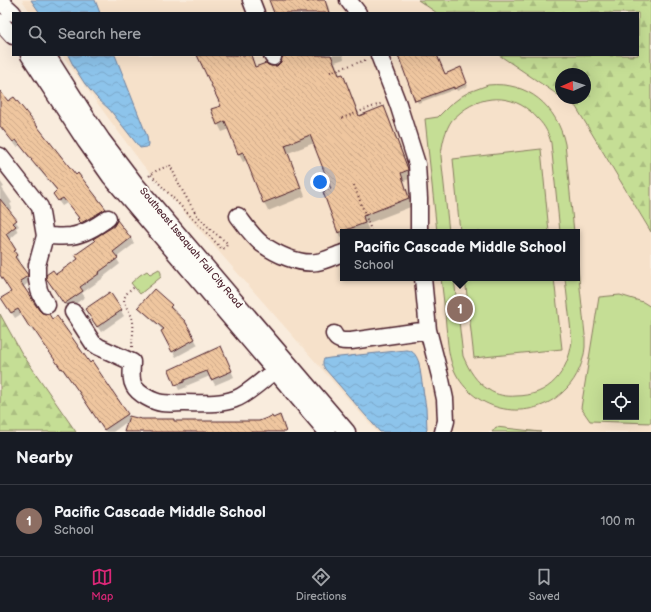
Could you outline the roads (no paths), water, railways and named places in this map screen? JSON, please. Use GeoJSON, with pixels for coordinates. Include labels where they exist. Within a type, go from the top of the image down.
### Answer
{"type":"FeatureCollection","features":[{"type":"Feature","properties":{"kind":"street"},"geometry":{"type":"LineString","coordinates":[[9,0],[14,12]]}},
{"type":"Feature","properties":{"kind":"street"},"geometry":{"type":"LineString","coordinates":[[251,0],[256,12]]}},
{"type":"Feature","properties":{"kind":"street"},"geometry":{"type":"LineString","coordinates":[[348,0],[357,12]]}},
{"type":"Feature","properties":{"kind":"street"},"geometry":{"type":"LineString","coordinates":[[0,1],[13,12]]}},
{"type":"Feature","properties":{"kind":"street"},"geometry":{"type":"LineString","coordinates":[[0,22],[12,35]]}},
{"type":"Feature","properties":{"kind":"street","name":"Southeast Issaquah Fall City Road"},"geometry":{"type":"LineString","coordinates":[[30,56],[110,176],[327,432]]}},
{"type":"Feature","properties":{"kind":"street","name":"Southeast Issaquah Fall City Road"},"geometry":{"type":"LineString","coordinates":[[48,56],[87,118],[138,186],[346,432]]}},
{"type":"Feature","properties":{"kind":"street"},"geometry":{"type":"LineString","coordinates":[[373,57],[398,104],[417,164],[419,199],[414,229]]}},
{"type":"Feature","properties":{"kind":"street"},"geometry":{"type":"LineString","coordinates":[[0,156],[40,207],[45,236],[37,265],[37,280],[39,290],[47,305]]}},
{"type":"Feature","properties":{"kind":"street"},"geometry":{"type":"LineString","coordinates":[[238,216],[250,232],[262,244],[282,256],[294,261],[305,263],[317,262],[340,254]]}},
{"type":"Feature","properties":{"kind":"street"},"geometry":{"type":"LineString","coordinates":[[45,236],[70,236],[79,234],[93,228],[108,218]]}},
{"type":"Feature","properties":{"kind":"street"},"geometry":{"type":"LineString","coordinates":[[423,281],[428,330],[441,380],[444,400],[446,421],[443,432]]}},
{"type":"Feature","properties":{"kind":"street"},"geometry":{"type":"LineString","coordinates":[[73,312],[93,343],[132,362],[131,378],[134,387],[142,394],[155,401],[163,403],[226,402],[243,396],[275,370]]}},
{"type":"Feature","properties":{"kind":"street"},"geometry":{"type":"LineString","coordinates":[[334,334],[341,341],[351,341],[428,330]]}},
{"type":"Feature","properties":{"kind":"water"},"geometry":{"type":"Polygon","coordinates":[[[31,0],[95,0],[100,12],[39,12],[31,0]]]}},
{"type":"Feature","properties":{"kind":"water"},"geometry":{"type":"Polygon","coordinates":[[[68,56],[115,56],[147,136],[147,147],[140,148],[110,110],[85,84],[68,56]]]}},
{"type":"Feature","properties":{"kind":"water"},"geometry":{"type":"Polygon","coordinates":[[[409,350],[416,356],[419,363],[426,408],[427,429],[426,432],[380,432],[325,369],[323,361],[324,359],[330,358],[409,350]]]}},
{"type":"Feature","properties":{"kind":"place","name":"Pacific Cascade Middle School"},"geometry":{"type":"Point","coordinates":[460,309]}}]}
